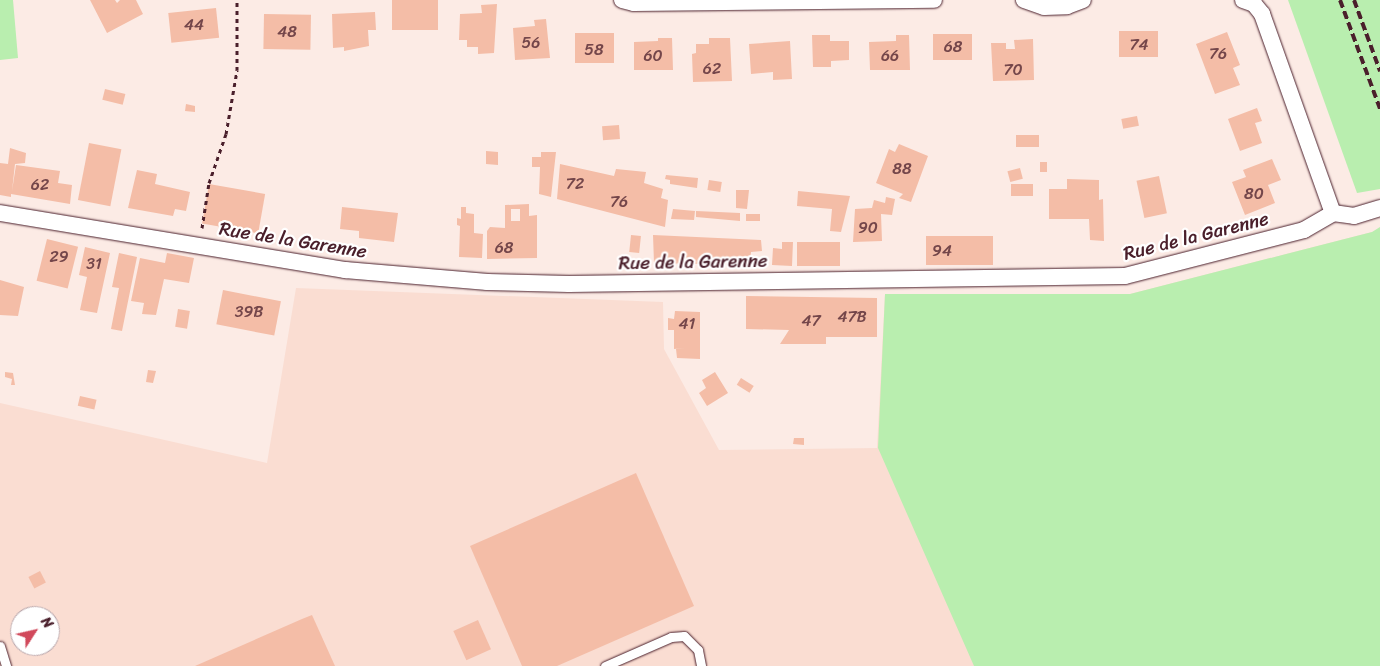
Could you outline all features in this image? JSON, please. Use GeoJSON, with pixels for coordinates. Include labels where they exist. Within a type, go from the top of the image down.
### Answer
{"type":"FeatureCollection","features":[{"type":"Feature","properties":{"kind":"street"},"geometry":{"type":"LineString","coordinates":[[622,0],[634,3],[934,0]]}},
{"type":"Feature","properties":{"kind":"street"},"geometry":{"type":"LineString","coordinates":[[1024,0],[1044,7],[1067,6],[1083,0]]}},
{"type":"Feature","properties":{"kind":"street"},"geometry":{"type":"LineString","coordinates":[[1243,0],[1254,4],[1262,14],[1333,213],[1354,216],[1380,208]]}},
{"type":"Feature","properties":{"kind":"street","name":"Rue de la Garenne"},"geometry":{"type":"LineString","coordinates":[[0,213],[345,270],[487,282],[865,282],[1125,276],[1304,230],[1333,213]]}},
{"type":"Feature","properties":{"kind":"lane"},"geometry":{"type":"LineString","coordinates":[[605,666],[671,637],[684,636],[698,650],[702,666]]}},
{"type":"Feature","properties":{"kind":"lane"},"geometry":{"type":"LineString","coordinates":[[0,646],[6,666]]}},
{"type":"Feature","properties":{"kind":"path"},"geometry":{"type":"LineString","coordinates":[[199,247],[209,183],[226,134],[237,70],[237,0]]}},
{"type":"Feature","properties":{"kind":"shaded area"},"geometry":{"type":"Polygon","coordinates":[[[1372,232],[1380,666],[0,666],[0,403],[267,463],[296,288],[663,302],[664,349],[719,450],[877,448],[885,294],[1130,294],[1372,232]]]}},
{"type":"Feature","properties":{"kind":"green space"},"geometry":{"type":"Polygon","coordinates":[[[0,0],[13,0],[18,58],[0,60],[0,0]]]}},
{"type":"Feature","properties":{"kind":"green space"},"geometry":{"type":"Polygon","coordinates":[[[1288,0],[1380,0],[1380,189],[1357,193],[1288,0]]]}},
{"type":"Feature","properties":{"kind":"green space"},"geometry":{"type":"Polygon","coordinates":[[[1380,227],[1380,666],[974,666],[878,448],[885,294],[1130,294],[1372,232],[1380,227]]]}},
{"type":"Feature","properties":{"kind":"building"},"geometry":{"type":"Polygon","coordinates":[[[90,0],[115,0],[117,3],[120,0],[136,0],[143,14],[107,33],[90,0]]]}},
{"type":"Feature","properties":{"kind":"building"},"geometry":{"type":"Polygon","coordinates":[[[392,0],[438,0],[438,30],[392,30],[392,0]]]}},
{"type":"Feature","properties":{"kind":"building"},"geometry":{"type":"Polygon","coordinates":[[[497,4],[494,53],[478,54],[478,47],[467,47],[467,40],[459,40],[460,14],[482,13],[481,5],[497,4]]]}},
{"type":"Feature","properties":{"kind":"building"},"geometry":{"type":"Polygon","coordinates":[[[216,8],[219,38],[171,43],[168,13],[216,8]]]}},
{"type":"Feature","properties":{"kind":"building"},"geometry":{"type":"Polygon","coordinates":[[[375,12],[376,30],[368,30],[369,46],[344,51],[344,47],[333,48],[332,14],[375,12]]]}},
{"type":"Feature","properties":{"kind":"building"},"geometry":{"type":"Polygon","coordinates":[[[264,14],[311,15],[310,50],[263,49],[264,14]]]}},
{"type":"Feature","properties":{"kind":"building"},"geometry":{"type":"Polygon","coordinates":[[[546,19],[550,58],[515,60],[513,28],[535,26],[534,20],[546,19]]]}},
{"type":"Feature","properties":{"kind":"building"},"geometry":{"type":"Polygon","coordinates":[[[1119,31],[1158,31],[1158,57],[1119,57],[1119,31]]]}},
{"type":"Feature","properties":{"kind":"building"},"geometry":{"type":"Polygon","coordinates":[[[1227,32],[1240,65],[1233,68],[1240,85],[1215,94],[1196,44],[1227,32]]]}},
{"type":"Feature","properties":{"kind":"building"},"geometry":{"type":"Polygon","coordinates":[[[575,33],[614,33],[614,63],[575,63],[575,33]]]}},
{"type":"Feature","properties":{"kind":"building"},"geometry":{"type":"Polygon","coordinates":[[[933,34],[972,34],[972,60],[933,60],[933,34]]]}},
{"type":"Feature","properties":{"kind":"building"},"geometry":{"type":"Polygon","coordinates":[[[812,35],[830,35],[830,41],[849,41],[849,60],[831,61],[831,67],[813,67],[812,35]]]}},
{"type":"Feature","properties":{"kind":"building"},"geometry":{"type":"Polygon","coordinates":[[[896,35],[909,35],[910,70],[870,70],[869,42],[896,41],[896,35]]]}},
{"type":"Feature","properties":{"kind":"building"},"geometry":{"type":"Polygon","coordinates":[[[658,38],[672,38],[673,70],[634,70],[634,42],[658,41],[658,38]]]}},
{"type":"Feature","properties":{"kind":"building"},"geometry":{"type":"Polygon","coordinates":[[[709,38],[730,38],[732,81],[693,82],[692,54],[696,53],[696,44],[709,44],[709,38]]]}},
{"type":"Feature","properties":{"kind":"building"},"geometry":{"type":"Polygon","coordinates":[[[1033,39],[1034,80],[993,81],[991,43],[1006,43],[1006,49],[1015,49],[1014,40],[1033,39]]]}},
{"type":"Feature","properties":{"kind":"building"},"geometry":{"type":"Polygon","coordinates":[[[790,41],[792,79],[773,80],[773,72],[751,74],[749,44],[790,41]]]}},
{"type":"Feature","properties":{"kind":"building"},"geometry":{"type":"Polygon","coordinates":[[[105,89],[125,94],[123,105],[102,100],[105,89]]]}},
{"type":"Feature","properties":{"kind":"building"},"geometry":{"type":"Polygon","coordinates":[[[186,104],[195,106],[195,112],[185,111],[186,104]]]}},
{"type":"Feature","properties":{"kind":"building"},"geometry":{"type":"Polygon","coordinates":[[[1257,108],[1262,121],[1255,123],[1262,143],[1240,151],[1228,119],[1257,108]]]}},
{"type":"Feature","properties":{"kind":"building"},"geometry":{"type":"Polygon","coordinates":[[[1137,116],[1139,126],[1123,129],[1121,119],[1137,116]]]}},
{"type":"Feature","properties":{"kind":"building"},"geometry":{"type":"Polygon","coordinates":[[[619,125],[620,139],[603,140],[602,126],[619,125]]]}},
{"type":"Feature","properties":{"kind":"building"},"geometry":{"type":"Polygon","coordinates":[[[1016,135],[1039,135],[1039,147],[1016,147],[1016,135]]]}},
{"type":"Feature","properties":{"kind":"building"},"geometry":{"type":"Polygon","coordinates":[[[89,143],[121,149],[110,206],[78,200],[89,143]]]}},
{"type":"Feature","properties":{"kind":"building"},"geometry":{"type":"Polygon","coordinates":[[[899,144],[928,156],[911,202],[899,198],[903,194],[876,183],[889,149],[895,152],[899,144]]]}},
{"type":"Feature","properties":{"kind":"building"},"geometry":{"type":"Polygon","coordinates":[[[10,148],[26,153],[25,163],[15,164],[12,191],[16,165],[60,171],[58,183],[72,185],[70,204],[11,194],[11,197],[0,195],[0,163],[8,164],[10,148]]]}},
{"type":"Feature","properties":{"kind":"building"},"geometry":{"type":"Polygon","coordinates":[[[486,151],[498,152],[498,165],[486,164],[486,151]]]}},
{"type":"Feature","properties":{"kind":"building"},"geometry":{"type":"Polygon","coordinates":[[[541,152],[556,152],[551,197],[539,194],[540,167],[532,167],[532,157],[541,157],[541,152]]]}},
{"type":"Feature","properties":{"kind":"building"},"geometry":{"type":"Polygon","coordinates":[[[1272,159],[1281,180],[1268,185],[1275,203],[1245,215],[1232,182],[1246,177],[1243,170],[1272,159]]]}},
{"type":"Feature","properties":{"kind":"building"},"geometry":{"type":"Polygon","coordinates":[[[1040,162],[1047,162],[1047,172],[1040,172],[1040,162]]]}},
{"type":"Feature","properties":{"kind":"building"},"geometry":{"type":"Polygon","coordinates":[[[560,164],[614,176],[616,169],[646,172],[644,183],[663,189],[661,198],[668,200],[665,227],[557,199],[560,164]]]}},
{"type":"Feature","properties":{"kind":"building"},"geometry":{"type":"Polygon","coordinates":[[[1020,168],[1023,179],[1010,182],[1007,171],[1020,168]]]}},
{"type":"Feature","properties":{"kind":"building"},"geometry":{"type":"Polygon","coordinates":[[[137,170],[157,174],[155,184],[190,192],[186,211],[175,209],[173,216],[128,208],[137,170]]]}},
{"type":"Feature","properties":{"kind":"building"},"geometry":{"type":"Polygon","coordinates":[[[666,175],[698,178],[697,188],[670,184],[670,180],[665,179],[666,175]]]}},
{"type":"Feature","properties":{"kind":"building"},"geometry":{"type":"Polygon","coordinates":[[[1159,176],[1167,213],[1144,218],[1137,181],[1159,176]]]}},
{"type":"Feature","properties":{"kind":"building"},"geometry":{"type":"Polygon","coordinates":[[[1067,179],[1099,180],[1099,200],[1103,199],[1104,241],[1090,240],[1089,219],[1049,219],[1049,189],[1067,189],[1067,179]]]}},
{"type":"Feature","properties":{"kind":"building"},"geometry":{"type":"Polygon","coordinates":[[[709,180],[722,182],[720,192],[707,190],[709,180]]]}},
{"type":"Feature","properties":{"kind":"building"},"geometry":{"type":"Polygon","coordinates":[[[209,184],[265,194],[258,233],[202,223],[209,184]]]}},
{"type":"Feature","properties":{"kind":"building"},"geometry":{"type":"Polygon","coordinates":[[[1011,184],[1033,184],[1033,196],[1011,196],[1011,184]]]}},
{"type":"Feature","properties":{"kind":"building"},"geometry":{"type":"Polygon","coordinates":[[[736,190],[749,190],[747,209],[736,208],[736,190]]]}},
{"type":"Feature","properties":{"kind":"building"},"geometry":{"type":"Polygon","coordinates":[[[798,191],[850,196],[841,232],[830,231],[832,209],[797,206],[798,191]]]}},
{"type":"Feature","properties":{"kind":"building"},"geometry":{"type":"Polygon","coordinates":[[[886,197],[895,199],[892,215],[881,214],[882,241],[853,242],[855,209],[872,208],[874,200],[885,203],[886,197]]]}},
{"type":"Feature","properties":{"kind":"building"},"geometry":{"type":"Polygon","coordinates":[[[529,204],[529,216],[537,215],[537,258],[487,259],[487,231],[490,227],[505,228],[505,205],[529,204]],[[511,209],[511,221],[520,221],[520,209],[511,209]]]}},
{"type":"Feature","properties":{"kind":"building"},"geometry":{"type":"Polygon","coordinates":[[[342,207],[398,213],[394,242],[359,238],[359,231],[340,229],[342,207]]]}},
{"type":"Feature","properties":{"kind":"building"},"geometry":{"type":"Polygon","coordinates":[[[461,207],[466,207],[466,213],[474,214],[474,233],[483,234],[482,258],[459,257],[460,226],[457,225],[457,218],[461,219],[461,207]]]}},
{"type":"Feature","properties":{"kind":"building"},"geometry":{"type":"Polygon","coordinates":[[[673,209],[695,211],[694,220],[671,219],[673,209]]]}},
{"type":"Feature","properties":{"kind":"building"},"geometry":{"type":"Polygon","coordinates":[[[696,211],[740,213],[740,221],[696,217],[696,211]]]}},
{"type":"Feature","properties":{"kind":"building"},"geometry":{"type":"Polygon","coordinates":[[[746,214],[760,214],[760,221],[746,221],[746,214]]]}},
{"type":"Feature","properties":{"kind":"building"},"geometry":{"type":"Polygon","coordinates":[[[631,235],[641,236],[639,253],[629,252],[631,235]]]}},
{"type":"Feature","properties":{"kind":"building"},"geometry":{"type":"Polygon","coordinates":[[[653,235],[761,240],[762,251],[751,252],[750,265],[654,263],[653,235]]]}},
{"type":"Feature","properties":{"kind":"building"},"geometry":{"type":"Polygon","coordinates":[[[926,236],[993,236],[993,265],[926,265],[926,236]]]}},
{"type":"Feature","properties":{"kind":"building"},"geometry":{"type":"Polygon","coordinates":[[[47,239],[78,247],[68,288],[37,281],[47,239]]]}},
{"type":"Feature","properties":{"kind":"building"},"geometry":{"type":"Polygon","coordinates":[[[782,242],[793,242],[792,266],[772,265],[773,248],[782,249],[782,242]]]}},
{"type":"Feature","properties":{"kind":"building"},"geometry":{"type":"Polygon","coordinates":[[[797,242],[840,242],[840,266],[797,266],[797,242]]]}},
{"type":"Feature","properties":{"kind":"building"},"geometry":{"type":"Polygon","coordinates":[[[85,247],[110,253],[97,313],[80,310],[87,277],[79,275],[85,247]]]}},
{"type":"Feature","properties":{"kind":"building"},"geometry":{"type":"Polygon","coordinates":[[[119,253],[137,257],[122,331],[111,329],[119,288],[112,287],[119,253]]]}},
{"type":"Feature","properties":{"kind":"building"},"geometry":{"type":"Polygon","coordinates":[[[167,253],[194,258],[189,283],[164,279],[156,315],[142,314],[144,303],[131,301],[140,258],[165,263],[167,253]]]}},
{"type":"Feature","properties":{"kind":"building"},"geometry":{"type":"Polygon","coordinates":[[[0,280],[24,287],[18,316],[0,315],[0,280]]]}},
{"type":"Feature","properties":{"kind":"building"},"geometry":{"type":"Polygon","coordinates":[[[223,290],[281,301],[274,336],[216,324],[223,290]]]}},
{"type":"Feature","properties":{"kind":"building"},"geometry":{"type":"Polygon","coordinates":[[[746,296],[877,298],[877,337],[826,337],[826,344],[780,344],[789,330],[746,329],[746,296]]]}},
{"type":"Feature","properties":{"kind":"building"},"geometry":{"type":"Polygon","coordinates":[[[178,309],[190,311],[187,329],[175,327],[178,309]]]}},
{"type":"Feature","properties":{"kind":"building"},"geometry":{"type":"Polygon","coordinates":[[[675,311],[700,312],[700,359],[677,358],[676,349],[685,348],[674,349],[674,330],[668,330],[668,318],[674,319],[675,311]]]}},
{"type":"Feature","properties":{"kind":"building"},"geometry":{"type":"Polygon","coordinates":[[[148,370],[156,371],[153,383],[146,382],[148,370]]]}},
{"type":"Feature","properties":{"kind":"building"},"geometry":{"type":"Polygon","coordinates":[[[5,372],[13,373],[15,385],[11,385],[12,379],[5,377],[5,372]]]}},
{"type":"Feature","properties":{"kind":"building"},"geometry":{"type":"Polygon","coordinates":[[[715,372],[728,393],[707,406],[699,393],[706,388],[702,380],[715,372]]]}},
{"type":"Feature","properties":{"kind":"building"},"geometry":{"type":"Polygon","coordinates":[[[741,378],[754,386],[749,393],[737,385],[741,378]]]}},
{"type":"Feature","properties":{"kind":"building"},"geometry":{"type":"Polygon","coordinates":[[[80,396],[97,400],[94,410],[78,406],[80,396]]]}},
{"type":"Feature","properties":{"kind":"building"},"geometry":{"type":"Polygon","coordinates":[[[794,438],[804,438],[804,445],[793,444],[794,438]]]}},
{"type":"Feature","properties":{"kind":"building"},"geometry":{"type":"Polygon","coordinates":[[[636,473],[694,606],[557,666],[522,666],[470,546],[636,473]]]}},
{"type":"Feature","properties":{"kind":"building"},"geometry":{"type":"Polygon","coordinates":[[[40,571],[46,583],[34,588],[28,577],[40,571]]]}},
{"type":"Feature","properties":{"kind":"building"},"geometry":{"type":"Polygon","coordinates":[[[312,615],[335,666],[195,666],[302,619],[312,615]]]}},
{"type":"Feature","properties":{"kind":"building"},"geometry":{"type":"Polygon","coordinates":[[[478,620],[491,649],[466,660],[453,631],[478,620]]]}},
{"type":"Feature","properties":{"kind":"railway"},"geometry":{"type":"LineString","coordinates":[[1340,0],[1380,109]]}},
{"type":"Feature","properties":{"kind":"railway"},"geometry":{"type":"LineString","coordinates":[[1354,0],[1380,71]]}}]}
